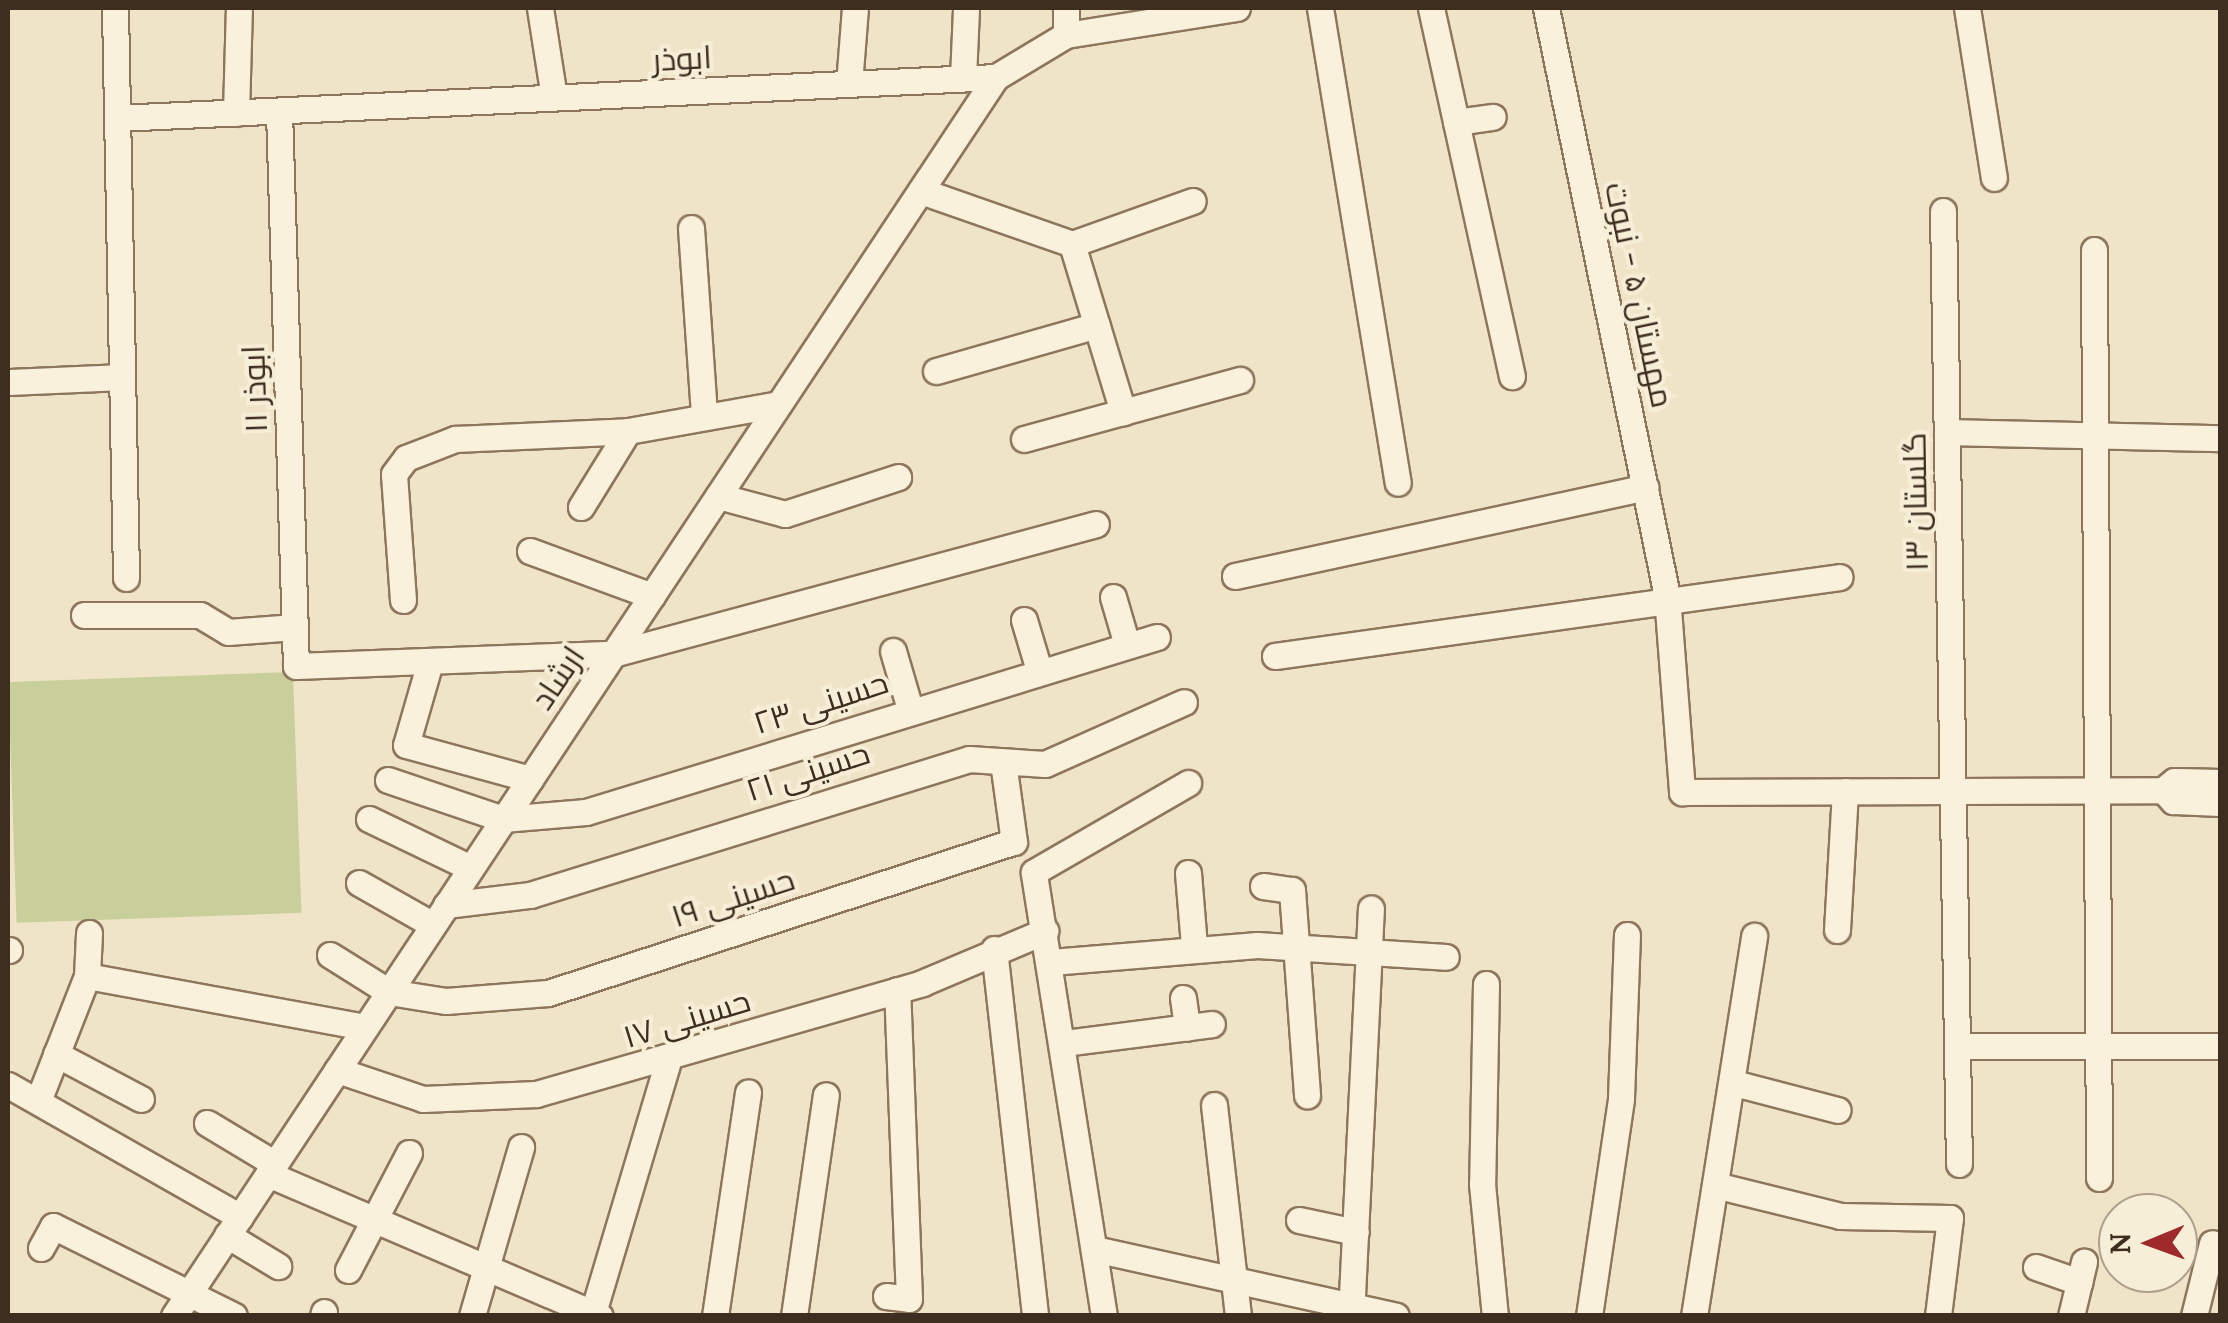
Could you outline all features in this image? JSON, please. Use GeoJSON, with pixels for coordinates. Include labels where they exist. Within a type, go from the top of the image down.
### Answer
{"type":"FeatureCollection","features":[{"type":"Feature","properties":{"kind":"street"},"geometry":{"type":"LineString","coordinates":[[115,8],[126,578]]}},
{"type":"Feature","properties":{"kind":"street"},"geometry":{"type":"LineString","coordinates":[[236,112],[239,8]]}},
{"type":"Feature","properties":{"kind":"street"},"geometry":{"type":"LineString","coordinates":[[540,8],[554,98]]}},
{"type":"Feature","properties":{"kind":"street"},"geometry":{"type":"LineString","coordinates":[[850,84],[855,8]]}},
{"type":"Feature","properties":{"kind":"street"},"geometry":{"type":"LineString","coordinates":[[962,78],[966,8]]}},
{"type":"Feature","properties":{"kind":"street"},"geometry":{"type":"LineString","coordinates":[[1066,8],[1066,35]]}},
{"type":"Feature","properties":{"kind":"street","name":"ابوذر"},"geometry":{"type":"LineString","coordinates":[[117,118],[996,76],[1066,35],[1191,11],[1236,8]]}},
{"type":"Feature","properties":{"kind":"street"},"geometry":{"type":"LineString","coordinates":[[1320,8],[1398,482]]}},
{"type":"Feature","properties":{"kind":"street"},"geometry":{"type":"LineString","coordinates":[[1431,8],[1512,376]]}},
{"type":"Feature","properties":{"kind":"street","name":"مهستان ۵ - نبوت"},"geometry":{"type":"LineString","coordinates":[[1546,8],[1667,596],[1682,792],[1845,791]]}},
{"type":"Feature","properties":{"kind":"street"},"geometry":{"type":"LineString","coordinates":[[1967,8],[1994,178]]}},
{"type":"Feature","properties":{"kind":"street","name":"ارشاد"},"geometry":{"type":"LineString","coordinates":[[181,1305],[996,76]]}},
{"type":"Feature","properties":{"kind":"street","name":"ابوذر ۱۱"},"geometry":{"type":"LineString","coordinates":[[279,110],[296,666],[430,662]]}},
{"type":"Feature","properties":{"kind":"street"},"geometry":{"type":"LineString","coordinates":[[1456,122],[1494,117]]}},
{"type":"Feature","properties":{"kind":"street"},"geometry":{"type":"LineString","coordinates":[[921,191],[1072,244],[1193,201]]}},
{"type":"Feature","properties":{"kind":"street","name":"گلستان ۱۳"},"geometry":{"type":"LineString","coordinates":[[1944,212],[1959,1164]]}},
{"type":"Feature","properties":{"kind":"street"},"geometry":{"type":"LineString","coordinates":[[690,228],[704,414]]}},
{"type":"Feature","properties":{"kind":"street"},"geometry":{"type":"LineString","coordinates":[[1072,244],[1124,412]]}},
{"type":"Feature","properties":{"kind":"street"},"geometry":{"type":"LineString","coordinates":[[2094,250],[2099,1178]]}},
{"type":"Feature","properties":{"kind":"street"},"geometry":{"type":"LineString","coordinates":[[936,370],[1097,326]]}},
{"type":"Feature","properties":{"kind":"street"},"geometry":{"type":"LineString","coordinates":[[8,382],[122,377]]}},
{"type":"Feature","properties":{"kind":"street"},"geometry":{"type":"LineString","coordinates":[[1024,439],[1240,380]]}},
{"type":"Feature","properties":{"kind":"street"},"geometry":{"type":"LineString","coordinates":[[402,600],[394,474],[406,458],[455,439],[628,432],[704,414],[779,404]]}},
{"type":"Feature","properties":{"kind":"street"},"geometry":{"type":"LineString","coordinates":[[580,507],[628,432]]}},
{"type":"Feature","properties":{"kind":"street"},"geometry":{"type":"LineString","coordinates":[[1947,432],[2220,438]]}},
{"type":"Feature","properties":{"kind":"street"},"geometry":{"type":"LineString","coordinates":[[718,496],[785,514],[898,477]]}},
{"type":"Feature","properties":{"kind":"street"},"geometry":{"type":"LineString","coordinates":[[1235,576],[1645,487]]}},
{"type":"Feature","properties":{"kind":"street"},"geometry":{"type":"LineString","coordinates":[[530,779],[406,745],[430,662],[613,654],[1096,524]]}},
{"type":"Feature","properties":{"kind":"street"},"geometry":{"type":"LineString","coordinates":[[530,551],[652,596]]}},
{"type":"Feature","properties":{"kind":"street"},"geometry":{"type":"LineString","coordinates":[[1275,656],[1667,596],[1840,577]]}},
{"type":"Feature","properties":{"kind":"street"},"geometry":{"type":"LineString","coordinates":[[1113,597],[1127,645]]}},
{"type":"Feature","properties":{"kind":"street"},"geometry":{"type":"LineString","coordinates":[[84,615],[200,615],[228,632],[295,628]]}},
{"type":"Feature","properties":{"kind":"street"},"geometry":{"type":"LineString","coordinates":[[1024,620],[1039,670]]}},
{"type":"Feature","properties":{"kind":"street","name":"حسینی ۲۳"},"geometry":{"type":"LineString","coordinates":[[503,820],[586,812],[910,709],[1157,637]]}},
{"type":"Feature","properties":{"kind":"street"},"geometry":{"type":"LineString","coordinates":[[893,651],[910,709]]}},
{"type":"Feature","properties":{"kind":"street","name":"حسینی ۲۱"},"geometry":{"type":"LineString","coordinates":[[440,915],[530,895],[969,758],[1045,764],[1088,751],[1184,702]]}},
{"type":"Feature","properties":{"kind":"street","name":"حسینی ۱۹"},"geometry":{"type":"LineString","coordinates":[[389,992],[446,1001],[548,992],[998,848],[1014,842],[1003,762]]}},
{"type":"Feature","properties":{"kind":"street"},"geometry":{"type":"LineString","coordinates":[[388,780],[503,820]]}},
{"type":"Feature","properties":{"kind":"street"},"geometry":{"type":"LineString","coordinates":[[1837,930],[1845,791],[2163,790],[2174,781],[2220,782]]}},
{"type":"Feature","properties":{"kind":"street"},"geometry":{"type":"LineString","coordinates":[[1104,1316],[1098,1250],[1034,872],[1188,783]]}},
{"type":"Feature","properties":{"kind":"street"},"geometry":{"type":"LineString","coordinates":[[2163,790],[2172,801],[2220,803]]}},
{"type":"Feature","properties":{"kind":"street"},"geometry":{"type":"LineString","coordinates":[[369,820],[471,868]]}},
{"type":"Feature","properties":{"kind":"street"},"geometry":{"type":"LineString","coordinates":[[1188,872],[1194,946]]}},
{"type":"Feature","properties":{"kind":"street"},"geometry":{"type":"LineString","coordinates":[[359,883],[440,915]]}},
{"type":"Feature","properties":{"kind":"street"},"geometry":{"type":"LineString","coordinates":[[1263,886],[1292,890],[1307,1096]]}},
{"type":"Feature","properties":{"kind":"street"},"geometry":{"type":"LineString","coordinates":[[1351,1310],[1372,908]]}},
{"type":"Feature","properties":{"kind":"street","name":"حسینی ۱۷"},"geometry":{"type":"LineString","coordinates":[[337,1070],[422,1099],[536,1094],[897,990],[1046,930]]}},
{"type":"Feature","properties":{"kind":"street"},"geometry":{"type":"LineString","coordinates":[[40,1096],[87,976],[89,932]]}},
{"type":"Feature","properties":{"kind":"street"},"geometry":{"type":"LineString","coordinates":[[1589,1316],[1621,1098],[1627,935]]}},
{"type":"Feature","properties":{"kind":"street"},"geometry":{"type":"LineString","coordinates":[[1694,1316],[1734,1082],[1754,936]]}},
{"type":"Feature","properties":{"kind":"street"},"geometry":{"type":"LineString","coordinates":[[1051,962],[1194,946],[1298,946],[1446,957]]}},
{"type":"Feature","properties":{"kind":"street"},"geometry":{"type":"LineString","coordinates":[[994,949],[1035,1314]]}},
{"type":"Feature","properties":{"kind":"street"},"geometry":{"type":"LineString","coordinates":[[330,955],[389,992]]}},
{"type":"Feature","properties":{"kind":"street"},"geometry":{"type":"LineString","coordinates":[[87,976],[365,1028]]}},
{"type":"Feature","properties":{"kind":"street"},"geometry":{"type":"LineString","coordinates":[[1486,984],[1482,1184],[1495,1316]]}},
{"type":"Feature","properties":{"kind":"street"},"geometry":{"type":"LineString","coordinates":[[886,1296],[909,1299],[897,990]]}},
{"type":"Feature","properties":{"kind":"street"},"geometry":{"type":"LineString","coordinates":[[1064,1043],[1200,1026],[1184,998]]}},
{"type":"Feature","properties":{"kind":"street"},"geometry":{"type":"LineString","coordinates":[[1957,1046],[2220,1046]]}},
{"type":"Feature","properties":{"kind":"street"},"geometry":{"type":"LineString","coordinates":[[56,1054],[141,1098]]}},
{"type":"Feature","properties":{"kind":"street"},"geometry":{"type":"LineString","coordinates":[[207,1124],[272,1169],[375,1219],[595,1315],[668,1058]]}},
{"type":"Feature","properties":{"kind":"street"},"geometry":{"type":"LineString","coordinates":[[1734,1082],[1838,1110]]}},
{"type":"Feature","properties":{"kind":"street"},"geometry":{"type":"LineString","coordinates":[[8,1085],[40,1096],[234,1226],[278,1266]]}},
{"type":"Feature","properties":{"kind":"street"},"geometry":{"type":"LineString","coordinates":[[715,1316],[748,1092]]}},
{"type":"Feature","properties":{"kind":"street"},"geometry":{"type":"LineString","coordinates":[[794,1316],[826,1095]]}},
{"type":"Feature","properties":{"kind":"street"},"geometry":{"type":"LineString","coordinates":[[1214,1104],[1238,1280],[1238,1316]]}},
{"type":"Feature","properties":{"kind":"street"},"geometry":{"type":"LineString","coordinates":[[472,1316],[521,1146]]}},
{"type":"Feature","properties":{"kind":"street"},"geometry":{"type":"LineString","coordinates":[[348,1270],[409,1153]]}},
{"type":"Feature","properties":{"kind":"street"},"geometry":{"type":"LineString","coordinates":[[1715,1185],[1840,1216],[1950,1218],[1938,1316]]}},
{"type":"Feature","properties":{"kind":"street"},"geometry":{"type":"LineString","coordinates":[[1299,1220],[1356,1232]]}},
{"type":"Feature","properties":{"kind":"street"},"geometry":{"type":"LineString","coordinates":[[40,1248],[53,1226],[181,1305],[234,1316]]}},
{"type":"Feature","properties":{"kind":"street"},"geometry":{"type":"LineString","coordinates":[[2194,1316],[2212,1243]]}},
{"type":"Feature","properties":{"kind":"street"},"geometry":{"type":"LineString","coordinates":[[1098,1250],[1238,1280],[1351,1310],[1396,1316]]}},
{"type":"Feature","properties":{"kind":"street"},"geometry":{"type":"LineString","coordinates":[[2036,1267],[2082,1272],[2070,1316]]}},
{"type":"Feature","properties":{"kind":"green space"},"geometry":{"type":"Polygon","coordinates":[[[293,672],[301,913],[17,923],[8,682],[293,672]]]}}]}
